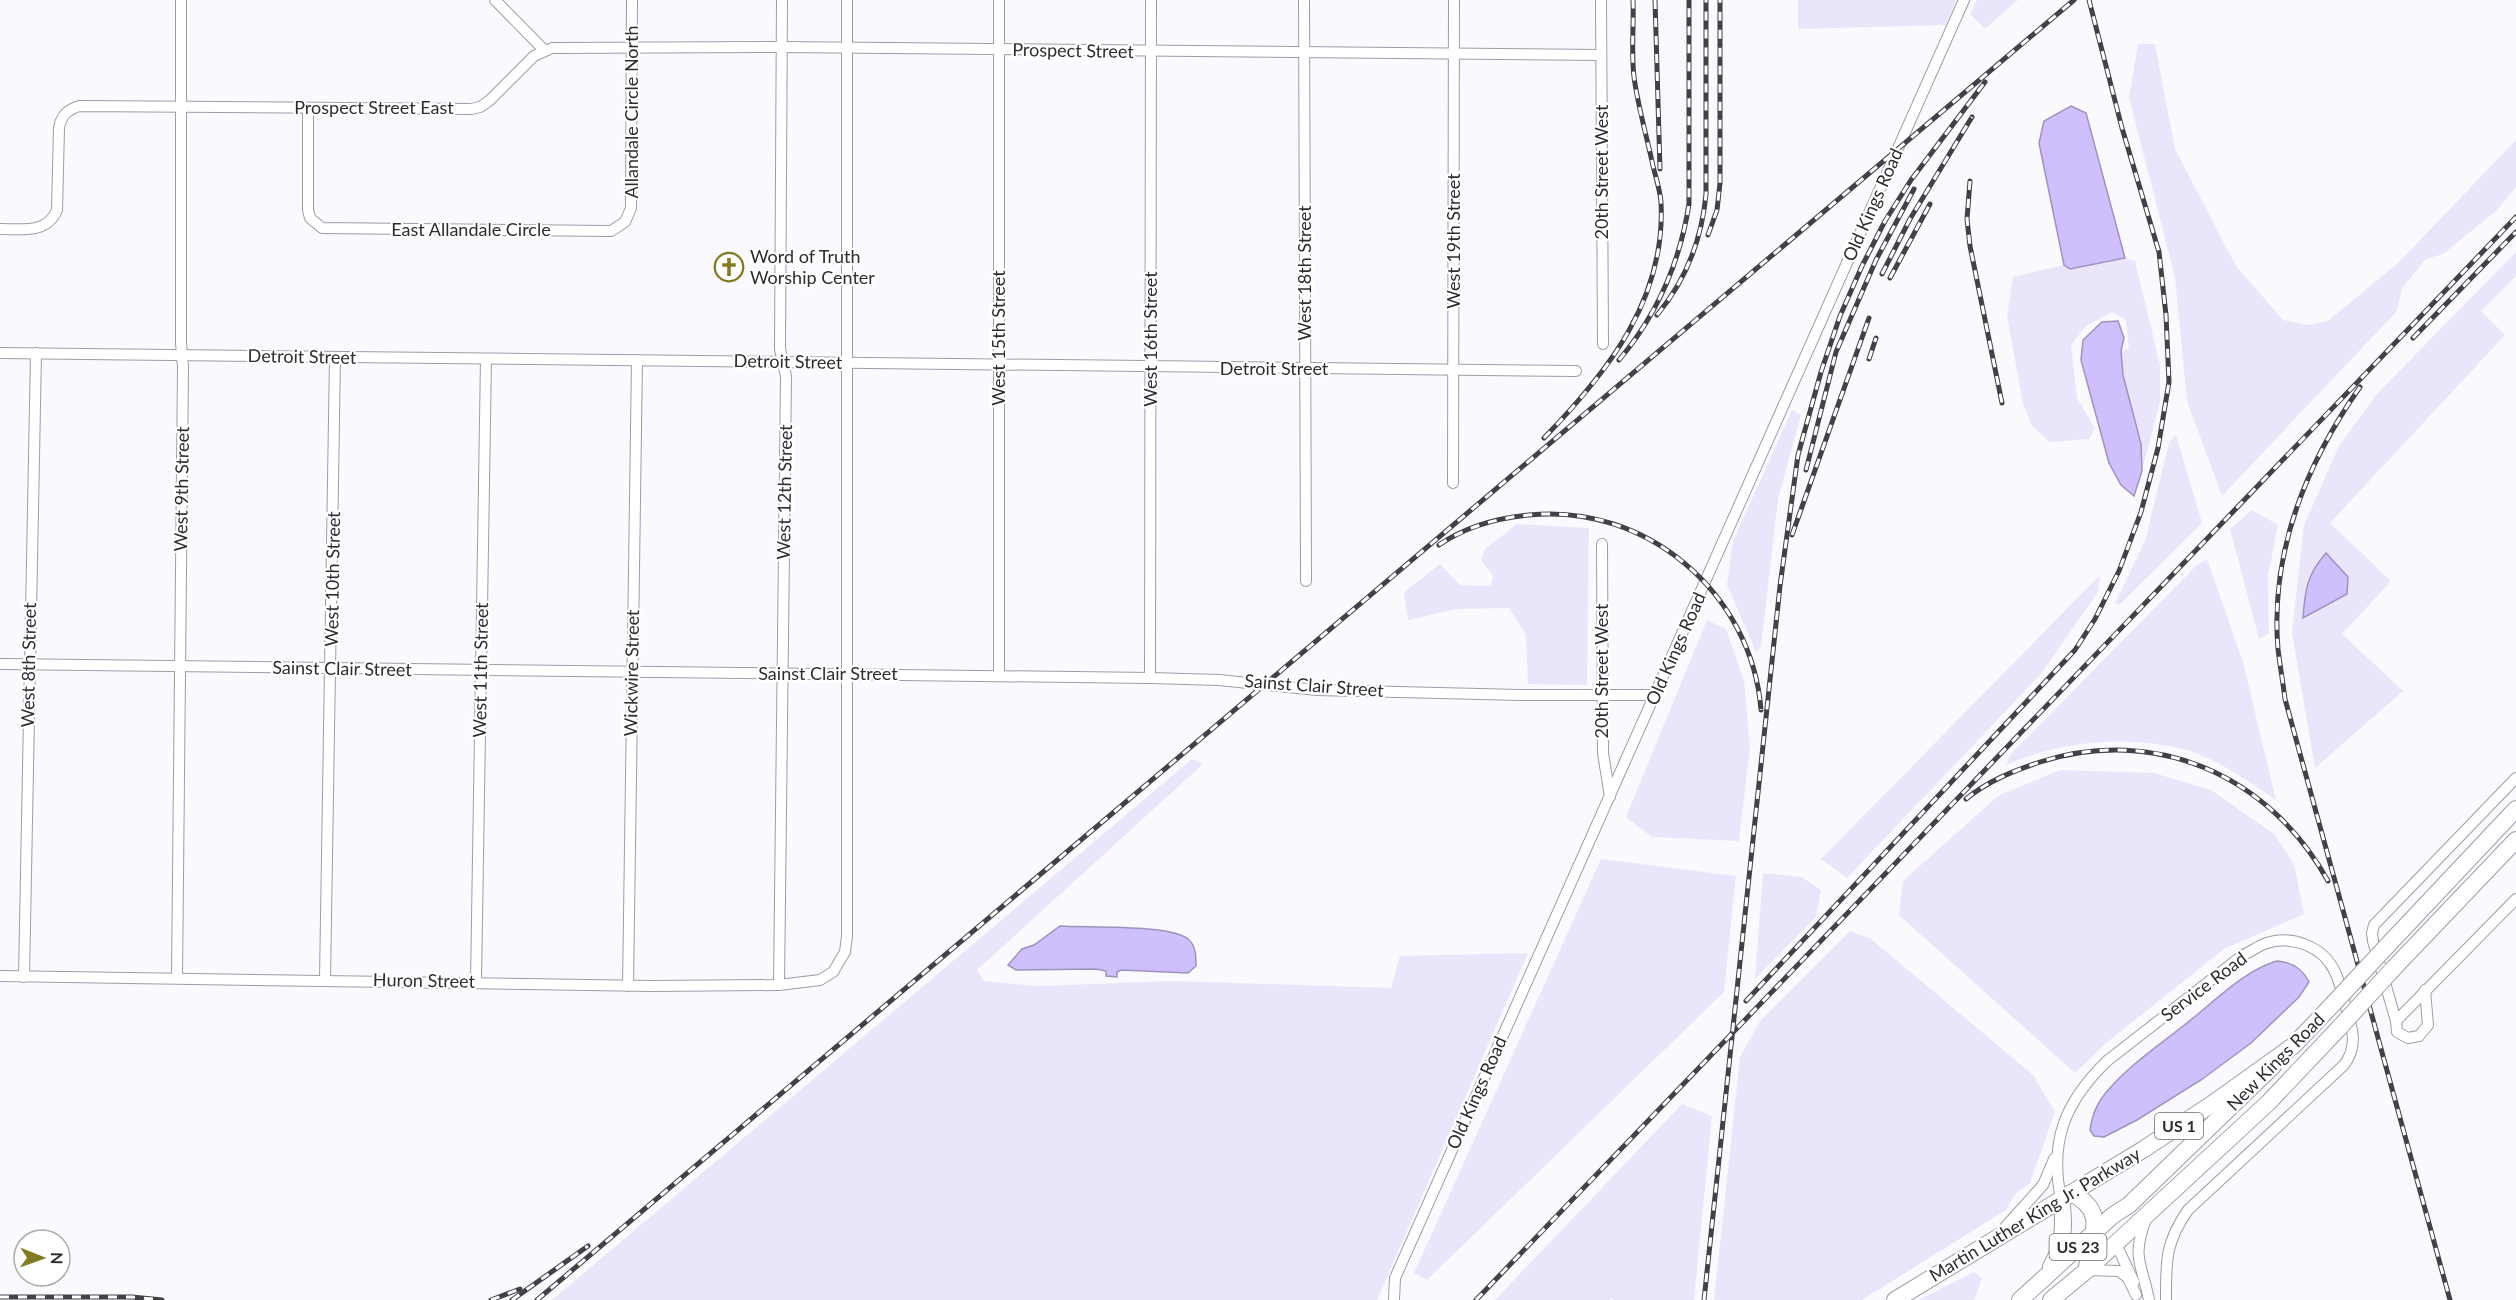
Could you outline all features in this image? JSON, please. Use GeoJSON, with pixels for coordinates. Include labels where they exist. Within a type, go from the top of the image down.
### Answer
{"type":"FeatureCollection","features":[{"type":"Feature","properties":{"kind":"main road","name":"New Kings Road"},"geometry":{"type":"LineString","coordinates":[[2020,1300],[2096,1231],[2129,1205],[2293,1046],[2516,809]]}},
{"type":"Feature","properties":{"kind":"main road","name":"New Kings Road"},"geometry":{"type":"LineString","coordinates":[[2051,1300],[2087,1270],[2149,1210],[2268,1103],[2516,840]]}},
{"type":"Feature","properties":{"kind":"main road","name":"Martin Luther King Jr. Parkway"},"geometry":{"type":"LineString","coordinates":[[1896,1300],[2193,1117],[2293,1046]]}},
{"type":"Feature","properties":{"kind":"main road"},"geometry":{"type":"LineString","coordinates":[[2044,1278],[2061,1245],[2066,1196],[2080,1198],[2087,1205],[2094,1220],[2096,1231],[2087,1257],[2087,1270]]}},
{"type":"Feature","properties":{"kind":"main road"},"geometry":{"type":"LineString","coordinates":[[2115,1242],[2118,1227],[2129,1205]]}},
{"type":"Feature","properties":{"kind":"street","name":"West 9th Street"},"geometry":{"type":"LineString","coordinates":[[177,978],[183,356],[181,0]]}},
{"type":"Feature","properties":{"kind":"street"},"geometry":{"type":"LineString","coordinates":[[495,0],[544,50]]}},
{"type":"Feature","properties":{"kind":"street","name":"Allandale Circle North"},"geometry":{"type":"LineString","coordinates":[[625,222],[631,208],[632,0]]}},
{"type":"Feature","properties":{"kind":"street","name":"West 12th Street"},"geometry":{"type":"LineString","coordinates":[[779,985],[786,376],[780,349],[782,0]]}},
{"type":"Feature","properties":{"kind":"street"},"geometry":{"type":"LineString","coordinates":[[847,0],[848,673]]}},
{"type":"Feature","properties":{"kind":"street","name":"West 15th Street"},"geometry":{"type":"LineString","coordinates":[[999,0],[999,675]]}},
{"type":"Feature","properties":{"kind":"street","name":"West 16th Street"},"geometry":{"type":"LineString","coordinates":[[1150,678],[1151,0]]}},
{"type":"Feature","properties":{"kind":"street","name":"West 18th Street"},"geometry":{"type":"LineString","coordinates":[[1304,0],[1306,581]]}},
{"type":"Feature","properties":{"kind":"street","name":"West 19th Street"},"geometry":{"type":"LineString","coordinates":[[1453,483],[1454,0]]}},
{"type":"Feature","properties":{"kind":"street","name":"20th Street West"},"geometry":{"type":"LineString","coordinates":[[1601,0],[1603,344]]}},
{"type":"Feature","properties":{"kind":"street","name":"Old Kings Road"},"geometry":{"type":"LineString","coordinates":[[1394,1300],[1395,1278],[1964,0]]}},
{"type":"Feature","properties":{"kind":"street","name":"Prospect Street"},"geometry":{"type":"LineString","coordinates":[[544,50],[559,47],[781,47],[999,51],[1602,55]]}},
{"type":"Feature","properties":{"kind":"street","name":"Prospect Street East"},"geometry":{"type":"LineString","coordinates":[[181,108],[471,109],[480,107],[525,64],[544,50]]}},
{"type":"Feature","properties":{"kind":"street"},"geometry":{"type":"LineString","coordinates":[[0,228],[42,228],[54,217],[57,210],[59,128],[64,114],[69,109],[79,106],[181,108]]}},
{"type":"Feature","properties":{"kind":"street","name":"East Allandale Circle"},"geometry":{"type":"LineString","coordinates":[[308,108],[308,210],[310,218],[322,228],[330,230],[611,231],[625,222]]}},
{"type":"Feature","properties":{"kind":"street","name":"Detroit Street"},"geometry":{"type":"LineString","coordinates":[[0,353],[1576,372]]}},
{"type":"Feature","properties":{"kind":"street","name":"West 8th Street"},"geometry":{"type":"LineString","coordinates":[[24,976],[36,353]]}},
{"type":"Feature","properties":{"kind":"street","name":"West 10th Street"},"geometry":{"type":"LineString","coordinates":[[325,980],[335,357]]}},
{"type":"Feature","properties":{"kind":"street","name":"West 11th Street"},"geometry":{"type":"LineString","coordinates":[[476,982],[486,359]]}},
{"type":"Feature","properties":{"kind":"street","name":"Wickwire Street"},"geometry":{"type":"LineString","coordinates":[[627,986],[637,360]]}},
{"type":"Feature","properties":{"kind":"street","name":"20th Street West"},"geometry":{"type":"LineString","coordinates":[[1602,544],[1603,753],[1610,797]]}},
{"type":"Feature","properties":{"kind":"street","name":"Sainst Clair Street"},"geometry":{"type":"LineString","coordinates":[[0,664],[999,675],[1229,680],[1317,690],[1656,695]]}},
{"type":"Feature","properties":{"kind":"street","name":"Huron Street"},"geometry":{"type":"LineString","coordinates":[[0,976],[627,986],[779,985],[820,980],[833,972],[840,962],[847,941],[848,673]]}},
{"type":"Feature","properties":{"kind":"street"},"geometry":{"type":"LineString","coordinates":[[2425,990],[2428,1025],[2419,1036],[2408,1038],[2397,1032],[2396,1021],[2373,941],[2374,925],[2516,778]]}},
{"type":"Feature","properties":{"kind":"street"},"geometry":{"type":"LineString","coordinates":[[2396,1021],[2516,899]]}},
{"type":"Feature","properties":{"kind":"street","name":"Service Road"},"geometry":{"type":"LineString","coordinates":[[2066,1196],[2056,1175],[2060,1142],[2074,1099],[2088,1080],[2107,1061],[2243,955],[2265,944],[2282,940],[2299,942],[2314,948],[2327,958],[2336,973],[2352,1027],[2354,1046],[2344,1065],[2188,1210],[2176,1227],[2168,1246],[2166,1300]]}},
{"type":"Feature","properties":{"kind":"street"},"geometry":{"type":"LineString","coordinates":[[1982,1247],[2014,1220],[2043,1185],[2060,1142]]}},
{"type":"Feature","properties":{"kind":"street"},"geometry":{"type":"LineString","coordinates":[[2149,1210],[2137,1247],[2139,1270],[2149,1300]]}},
{"type":"Feature","properties":{"kind":"street"},"geometry":{"type":"LineString","coordinates":[[2115,1242],[2128,1267],[2136,1298]]}},
{"type":"Feature","properties":{"kind":"street"},"geometry":{"type":"LineString","coordinates":[[2087,1270],[2119,1271],[2128,1278],[2136,1298]]}},
{"type":"Feature","properties":{"kind":"shaded area"},"geometry":{"type":"Polygon","coordinates":[[[1798,0],[1956,0],[1946,25],[1798,29],[1798,0]]]}},
{"type":"Feature","properties":{"kind":"shaded area"},"geometry":{"type":"Polygon","coordinates":[[[1977,0],[2018,0],[1985,29],[1970,14],[1977,0]]]}},
{"type":"Feature","properties":{"kind":"shaded area"},"geometry":{"type":"Polygon","coordinates":[[[2138,44],[2155,44],[2175,149],[2236,266],[2283,320],[2308,325],[2328,321],[2399,262],[2516,140],[2516,187],[2496,211],[2443,254],[2426,259],[2402,288],[2397,311],[2222,496],[2187,401],[2175,278],[2129,97],[2138,44]]]}},
{"type":"Feature","properties":{"kind":"shaded area"},"geometry":{"type":"Polygon","coordinates":[[[2071,106],[2086,113],[2125,258],[2070,269],[2064,265],[2039,143],[2044,121],[2071,106]]]}},
{"type":"Feature","properties":{"kind":"shaded area"},"geometry":{"type":"Polygon","coordinates":[[[2516,252],[2516,276],[2481,311],[2505,335],[2330,523],[2391,581],[2342,634],[2403,691],[2315,768],[2292,633],[2304,525],[2339,446],[2377,394],[2516,252]],[[2325,553],[2314,568],[2308,583],[2303,617],[2347,594],[2348,577],[2325,553]]]}},
{"type":"Feature","properties":{"kind":"shaded area"},"geometry":{"type":"Polygon","coordinates":[[[2125,258],[2135,261],[2160,365],[2160,402],[2142,471],[2121,351],[2129,348],[2126,320],[2112,312],[2086,326],[2071,345],[2077,398],[2095,428],[2089,439],[2050,442],[2032,426],[2023,404],[2007,316],[2013,277],[2064,265],[2070,269],[2125,258]]]}},
{"type":"Feature","properties":{"kind":"shaded area"},"geometry":{"type":"Polygon","coordinates":[[[2118,321],[2124,338],[2121,351],[2123,375],[2141,444],[2142,471],[2134,496],[2121,485],[2109,463],[2081,360],[2083,340],[2102,322],[2118,321]]]}},
{"type":"Feature","properties":{"kind":"shaded area"},"geometry":{"type":"Polygon","coordinates":[[[1792,410],[1801,415],[1778,499],[1761,647],[1756,652],[1727,585],[1733,541],[1792,410]]]}},
{"type":"Feature","properties":{"kind":"shaded area"},"geometry":{"type":"Polygon","coordinates":[[[2176,435],[2202,523],[2119,605],[2115,603],[2145,541],[2169,443],[2176,435]]]}},
{"type":"Feature","properties":{"kind":"shaded area"},"geometry":{"type":"Polygon","coordinates":[[[2252,510],[2278,525],[2268,576],[2269,633],[2259,639],[2230,529],[2252,510]]]}},
{"type":"Feature","properties":{"kind":"shaded area"},"geometry":{"type":"Polygon","coordinates":[[[1517,524],[1589,528],[1587,685],[1528,684],[1526,635],[1509,608],[1457,609],[1408,620],[1404,592],[1440,564],[1460,585],[1491,586],[1493,576],[1481,560],[1484,550],[1517,524]]]}},
{"type":"Feature","properties":{"kind":"shaded area"},"geometry":{"type":"Polygon","coordinates":[[[2326,553],[2348,577],[2347,594],[2303,618],[2308,583],[2326,553]]]}},
{"type":"Feature","properties":{"kind":"shaded area"},"geometry":{"type":"Polygon","coordinates":[[[2207,559],[2243,662],[2276,800],[2208,758],[2183,749],[2138,742],[2071,746],[2049,750],[2006,765],[2010,755],[2197,565],[2207,559]]]}},
{"type":"Feature","properties":{"kind":"shaded area"},"geometry":{"type":"Polygon","coordinates":[[[2100,575],[2098,592],[2041,674],[1847,878],[1821,859],[2100,575]]]}},
{"type":"Feature","properties":{"kind":"shaded area"},"geometry":{"type":"Polygon","coordinates":[[[1707,620],[1726,629],[1744,681],[1750,747],[1739,841],[1652,837],[1626,817],[1707,620]]]}},
{"type":"Feature","properties":{"kind":"shaded area"},"geometry":{"type":"Polygon","coordinates":[[[1192,759],[1203,764],[977,970],[984,981],[1038,986],[1173,981],[1391,988],[1400,956],[1528,953],[1377,1300],[552,1300],[1192,759]]]}},
{"type":"Feature","properties":{"kind":"shaded area"},"geometry":{"type":"Polygon","coordinates":[[[2060,770],[2154,773],[2211,790],[2274,834],[2294,864],[2304,914],[2224,949],[2106,1043],[2075,1073],[1899,915],[1903,881],[1998,796],[2060,770]]]}},
{"type":"Feature","properties":{"kind":"shaded area"},"geometry":{"type":"Polygon","coordinates":[[[1601,859],[1736,876],[1724,992],[1427,1280],[1414,1273],[1601,859]]]}},
{"type":"Feature","properties":{"kind":"shaded area"},"geometry":{"type":"Polygon","coordinates":[[[1763,873],[1802,877],[1821,890],[1816,917],[1755,979],[1763,873]]]}},
{"type":"Feature","properties":{"kind":"shaded area"},"geometry":{"type":"Polygon","coordinates":[[[1060,926],[1148,929],[1180,935],[1193,945],[1196,966],[1188,973],[1121,970],[1117,972],[1117,977],[1106,976],[1106,971],[1096,969],[1016,970],[1008,965],[1022,949],[1034,945],[1060,926]]]}},
{"type":"Feature","properties":{"kind":"shaded area"},"geometry":{"type":"Polygon","coordinates":[[[1850,931],[1871,939],[2033,1075],[2055,1112],[2030,1183],[2015,1194],[2006,1210],[1862,1300],[1714,1300],[1740,1057],[1760,1021],[1850,931]]]}},
{"type":"Feature","properties":{"kind":"shaded area"},"geometry":{"type":"Polygon","coordinates":[[[2277,961],[2296,967],[2309,982],[2299,997],[2251,1043],[2201,1080],[2137,1120],[2104,1137],[2094,1136],[2090,1130],[2096,1108],[2117,1080],[2240,980],[2277,961]]]}},
{"type":"Feature","properties":{"kind":"shaded area"},"geometry":{"type":"Polygon","coordinates":[[[1682,1104],[1712,1116],[1694,1300],[1613,1300],[1613,1298],[1609,1300],[1495,1300],[1682,1104]]]}},
{"type":"Feature","properties":{"kind":"shaded area"},"geometry":{"type":"Polygon","coordinates":[[[1974,1272],[1982,1278],[1974,1300],[1919,1300],[1974,1272]]]}},
{"type":"Feature","properties":{"kind":"railway"},"geometry":{"type":"LineString","coordinates":[[1544,438],[1568,413],[1610,360],[1643,302],[1654,271],[1660,237],[1661,202],[1634,77],[1633,0]]}},
{"type":"Feature","properties":{"kind":"railway"},"geometry":{"type":"LineString","coordinates":[[1655,0],[1660,169]]}},
{"type":"Feature","properties":{"kind":"railway"},"geometry":{"type":"LineString","coordinates":[[1619,360],[1645,325],[1665,287],[1685,226],[1689,204],[1689,0]]}},
{"type":"Feature","properties":{"kind":"railway"},"geometry":{"type":"LineString","coordinates":[[1657,315],[1676,288],[1691,258],[1704,210],[1706,194],[1706,0]]}},
{"type":"Feature","properties":{"kind":"railway"},"geometry":{"type":"LineString","coordinates":[[1708,235],[1717,210],[1720,183],[1720,0]]}},
{"type":"Feature","properties":{"kind":"railway"},"geometry":{"type":"LineString","coordinates":[[537,1300],[2074,0]]}},
{"type":"Feature","properties":{"kind":"railway"},"geometry":{"type":"LineString","coordinates":[[1746,1001],[2075,650],[2095,619],[2119,571],[2141,512],[2158,448],[2169,382],[2166,315],[2159,252],[2122,128],[2089,0]]}},
{"type":"Feature","properties":{"kind":"railway"},"geometry":{"type":"LineString","coordinates":[[1704,1300],[1780,586],[1798,455],[1821,372],[1840,316],[1862,266],[1885,221],[1911,180],[1985,82]]}},
{"type":"Feature","properties":{"kind":"railway"},"geometry":{"type":"LineString","coordinates":[[1882,274],[1910,219],[1972,117]]}},
{"type":"Feature","properties":{"kind":"railway"},"geometry":{"type":"LineString","coordinates":[[1970,181],[1967,219],[1970,246],[2002,403]]}},
{"type":"Feature","properties":{"kind":"railway"},"geometry":{"type":"LineString","coordinates":[[1806,470],[1836,352],[1876,260],[1914,189]]}},
{"type":"Feature","properties":{"kind":"railway"},"geometry":{"type":"LineString","coordinates":[[1890,278],[1930,204]]}},
{"type":"Feature","properties":{"kind":"railway"},"geometry":{"type":"LineString","coordinates":[[1476,1300],[2516,217]]}},
{"type":"Feature","properties":{"kind":"railway"},"geometry":{"type":"LineString","coordinates":[[2413,338],[2516,232]]}},
{"type":"Feature","properties":{"kind":"railway"},"geometry":{"type":"LineString","coordinates":[[1792,535],[1869,318]]}},
{"type":"Feature","properties":{"kind":"railway"},"geometry":{"type":"LineString","coordinates":[[1869,359],[1876,338]]}},
{"type":"Feature","properties":{"kind":"railway"},"geometry":{"type":"LineString","coordinates":[[2360,387],[2323,447],[2296,511],[2286,544],[2280,578],[2277,613],[2278,649],[2285,699],[2450,1300]]}},
{"type":"Feature","properties":{"kind":"railway"},"geometry":{"type":"LineString","coordinates":[[1439,545],[1482,524],[1529,515],[1572,515],[1613,524],[1651,541],[1685,564],[1714,594],[1737,628],[1753,668],[1761,710]]}},
{"type":"Feature","properties":{"kind":"railway"},"geometry":{"type":"LineString","coordinates":[[1966,799],[1992,782],[2020,769],[2083,752],[2126,750],[2167,756],[2206,768],[2242,787],[2275,813],[2304,844],[2328,881]]}},
{"type":"Feature","properties":{"kind":"railway"},"geometry":{"type":"LineString","coordinates":[[512,1300],[588,1246]]}},
{"type":"Feature","properties":{"kind":"railway"},"geometry":{"type":"LineString","coordinates":[[491,1300],[520,1289]]}},
{"type":"Feature","properties":{"kind":"railway"},"geometry":{"type":"LineString","coordinates":[[0,1297],[132,1297],[162,1300]]}},
{"type":"Feature","properties":{"kind":"place","name":"Word of Truth Worship Center"},"geometry":{"type":"Point","coordinates":[729,267]}}]}
